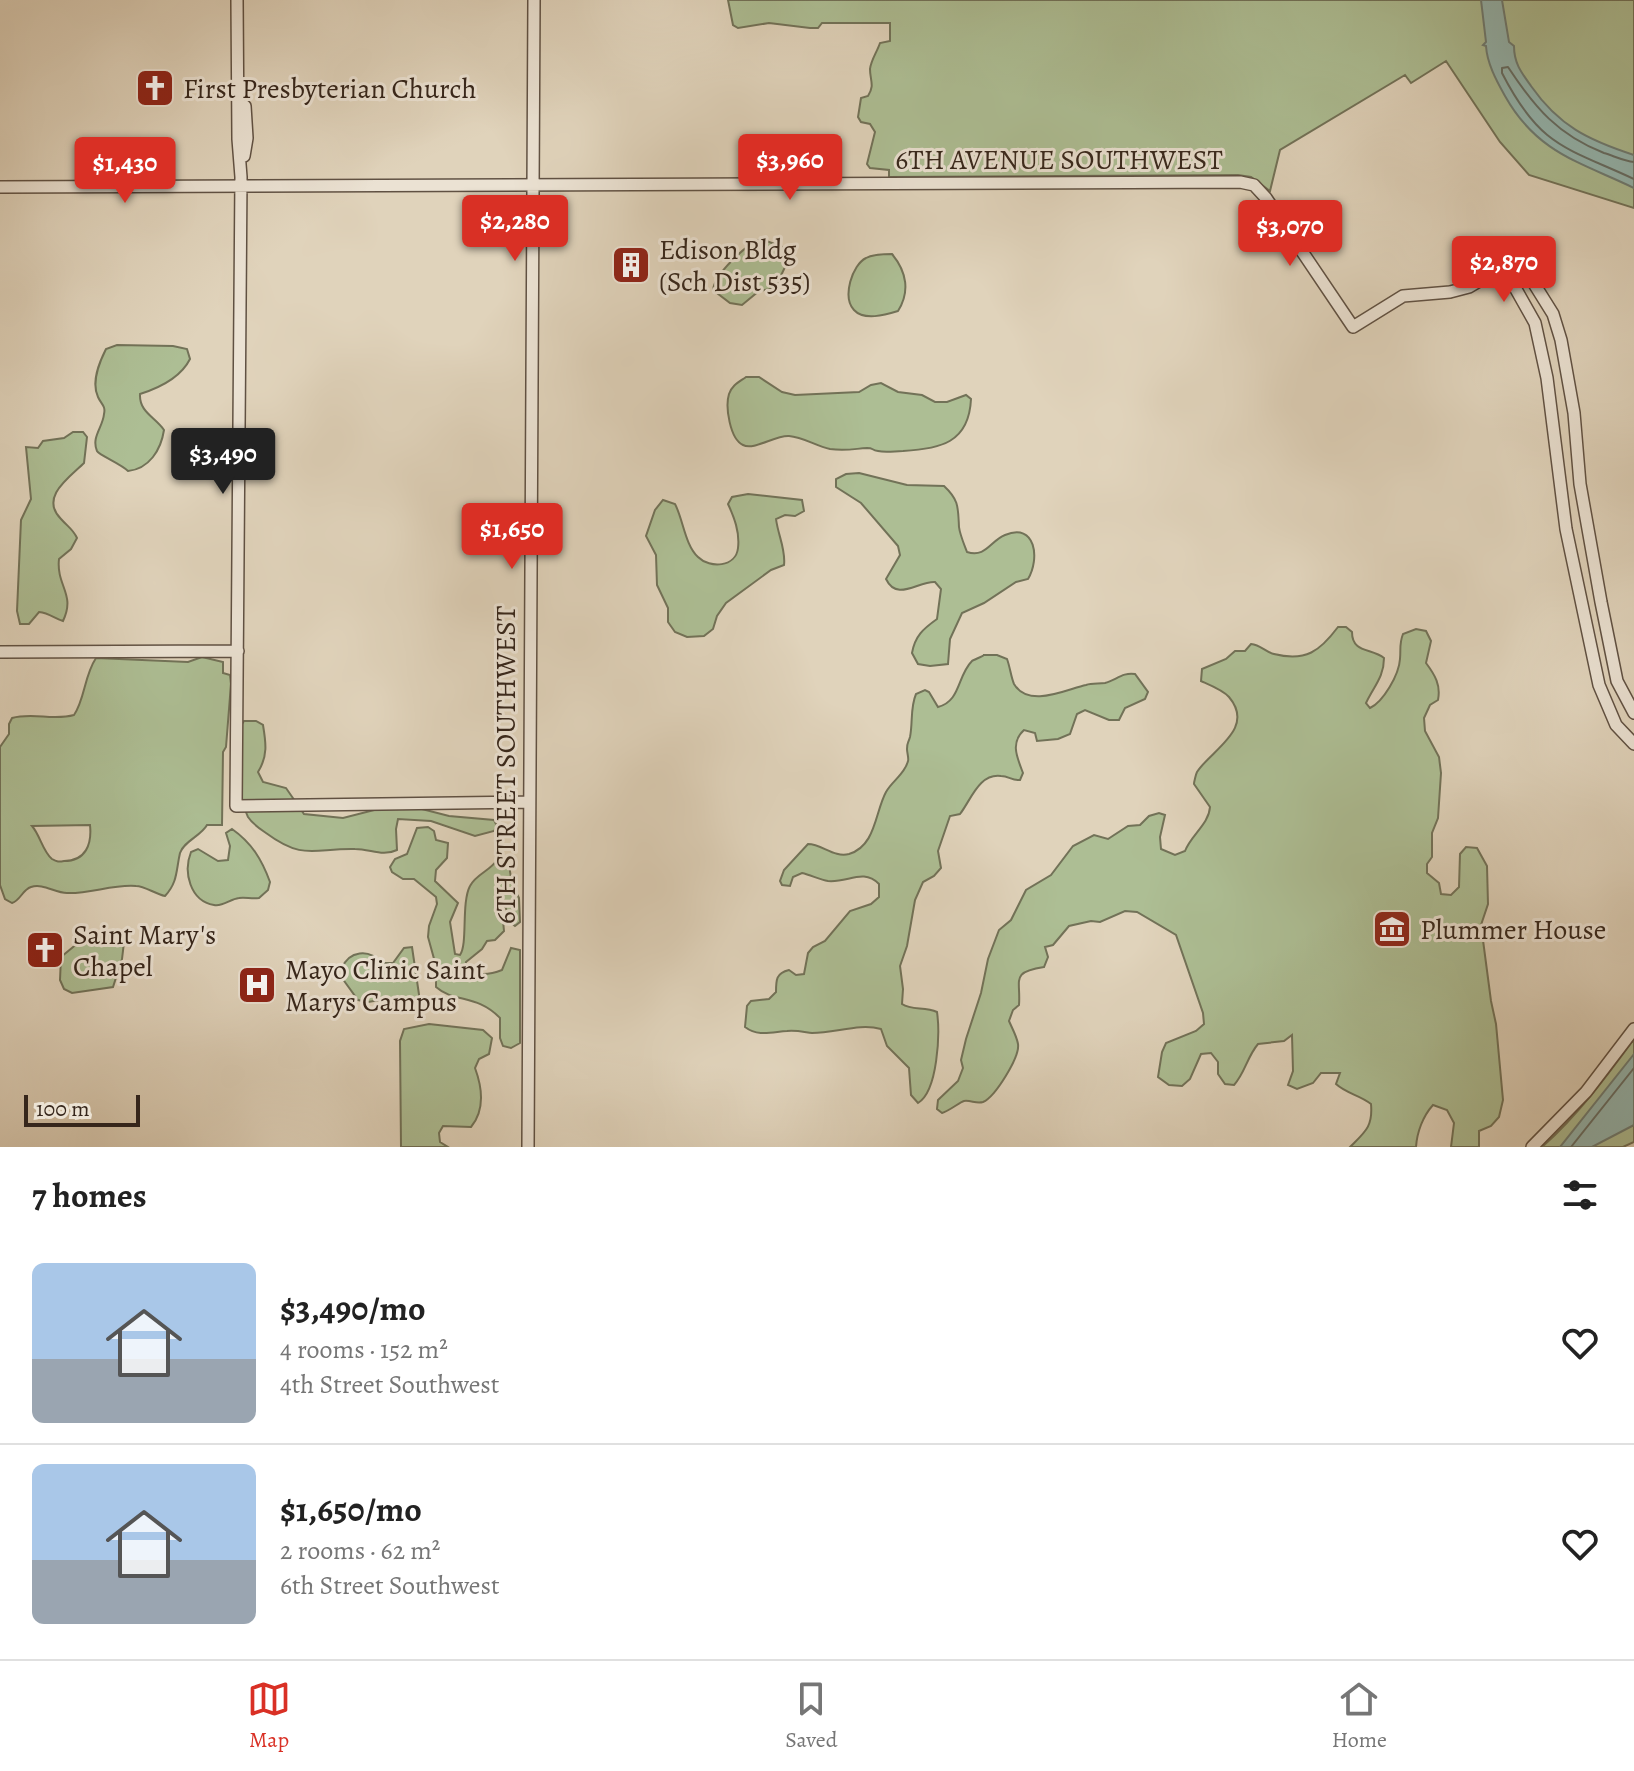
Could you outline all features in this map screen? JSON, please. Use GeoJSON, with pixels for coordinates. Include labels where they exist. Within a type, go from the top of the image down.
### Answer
{"type":"FeatureCollection","features":[{"type":"Feature","properties":{"kind":"street"},"geometry":{"type":"LineString","coordinates":[[237,0],[241,182],[236,806],[528,802]]}},
{"type":"Feature","properties":{"kind":"street"},"geometry":{"type":"LineString","coordinates":[[241,182],[247,138],[245,0]]}},
{"type":"Feature","properties":{"kind":"street","name":"6TH STREET SOUTHWEST"},"geometry":{"type":"LineString","coordinates":[[528,1147],[534,0]]}},
{"type":"Feature","properties":{"kind":"street","name":"6TH AVENUE SOUTHWEST"},"geometry":{"type":"LineString","coordinates":[[3,188],[241,182],[534,186],[1227,181],[1254,185],[1266,198],[1353,327],[1403,296],[1458,291],[1504,268]]}},
{"type":"Feature","properties":{"kind":"street"},"geometry":{"type":"LineString","coordinates":[[1634,713],[1617,681],[1601,602],[1580,484],[1574,413],[1561,340],[1553,314],[1518,258],[1504,268],[1535,323],[1547,378],[1566,529],[1599,685],[1616,725],[1634,744]]}},
{"type":"Feature","properties":{"kind":"street"},"geometry":{"type":"LineString","coordinates":[[0,652],[238,651]]}},
{"type":"Feature","properties":{"kind":"street"},"geometry":{"type":"LineString","coordinates":[[1532,1147],[1586,1092],[1634,1029]]}},
{"type":"Feature","properties":{"kind":"green space"},"geometry":{"type":"Polygon","coordinates":[[[728,0],[1634,0],[1634,208],[1529,175],[1500,142],[1446,61],[1411,83],[1405,75],[1280,150],[1270,191],[1251,177],[1238,175],[889,177],[889,170],[870,168],[867,164],[875,132],[870,124],[861,122],[858,117],[861,98],[868,96],[871,89],[873,59],[880,43],[890,41],[890,23],[822,23],[818,28],[810,28],[769,23],[738,28],[733,25],[728,0]]]}},
{"type":"Feature","properties":{"kind":"green space"},"geometry":{"type":"Polygon","coordinates":[[[761,239],[783,247],[787,255],[786,265],[775,288],[759,291],[742,305],[730,303],[713,290],[715,283],[732,261],[761,239]]]}},
{"type":"Feature","properties":{"kind":"green space"},"geometry":{"type":"Polygon","coordinates":[[[892,254],[905,282],[904,297],[898,311],[875,316],[858,313],[850,304],[849,297],[850,282],[857,267],[869,257],[892,254]]]}},
{"type":"Feature","properties":{"kind":"green space"},"geometry":{"type":"Polygon","coordinates":[[[117,345],[173,346],[187,349],[190,359],[169,381],[140,394],[145,410],[164,430],[153,457],[142,467],[128,471],[99,453],[96,446],[104,411],[96,391],[97,373],[106,349],[117,345]]]}},
{"type":"Feature","properties":{"kind":"green space"},"geometry":{"type":"Polygon","coordinates":[[[746,377],[759,377],[782,392],[795,395],[859,392],[881,383],[898,392],[922,395],[935,402],[947,402],[966,395],[971,399],[965,425],[958,434],[950,441],[929,448],[887,452],[869,448],[835,450],[789,436],[748,446],[735,436],[728,407],[732,388],[746,377]]]}},
{"type":"Feature","properties":{"kind":"green space"},"geometry":{"type":"Polygon","coordinates":[[[73,432],[83,432],[87,437],[84,463],[59,488],[53,503],[55,511],[77,538],[71,549],[59,559],[60,576],[67,597],[66,612],[63,621],[39,612],[29,624],[20,624],[17,611],[21,520],[31,499],[26,447],[38,448],[43,441],[64,438],[73,432]]]}},
{"type":"Feature","properties":{"kind":"green space"},"geometry":{"type":"Polygon","coordinates":[[[859,473],[907,485],[944,486],[957,504],[967,552],[979,553],[1005,535],[1015,532],[1029,538],[1033,545],[1034,562],[1028,579],[1016,582],[962,613],[950,639],[948,664],[918,664],[912,653],[920,633],[937,619],[941,589],[935,582],[896,589],[886,579],[900,555],[898,546],[861,503],[836,487],[836,479],[859,473]]]}},
{"type":"Feature","properties":{"kind":"green space"},"geometry":{"type":"Polygon","coordinates":[[[748,494],[802,500],[804,511],[776,519],[784,565],[771,570],[726,603],[713,629],[704,636],[687,637],[675,632],[668,622],[668,608],[657,585],[656,555],[646,536],[655,510],[663,500],[675,504],[694,552],[703,561],[722,564],[733,559],[738,548],[737,530],[728,504],[732,497],[748,494]]]}},
{"type":"Feature","properties":{"kind":"green space"},"geometry":{"type":"Polygon","coordinates":[[[1338,627],[1346,627],[1352,632],[1359,647],[1384,658],[1380,676],[1366,703],[1370,708],[1385,694],[1393,680],[1399,665],[1403,634],[1416,629],[1426,631],[1431,641],[1426,663],[1436,680],[1439,695],[1424,718],[1425,731],[1439,757],[1441,773],[1438,818],[1432,833],[1432,857],[1427,864],[1427,873],[1439,883],[1441,894],[1451,895],[1459,887],[1460,854],[1466,847],[1477,848],[1487,866],[1488,904],[1481,925],[1496,1024],[1503,1100],[1499,1117],[1491,1126],[1479,1131],[1479,1147],[1451,1147],[1454,1123],[1447,1110],[1433,1105],[1421,1124],[1416,1147],[1350,1147],[1367,1128],[1371,1104],[1336,1084],[1340,1073],[1321,1073],[1313,1083],[1297,1089],[1288,1085],[1293,1071],[1292,1035],[1284,1041],[1258,1044],[1234,1085],[1225,1084],[1218,1074],[1218,1062],[1211,1053],[1201,1054],[1190,1079],[1182,1086],[1169,1085],[1158,1077],[1166,1043],[1196,1031],[1204,1024],[1203,1013],[1176,935],[1137,912],[1125,911],[1100,922],[1069,926],[1053,945],[1045,947],[1048,957],[1044,967],[1026,972],[1020,978],[1019,1005],[1013,1010],[1009,1021],[1018,1050],[1000,1085],[983,1102],[964,1101],[942,1113],[937,1109],[938,1100],[958,1081],[963,1068],[961,1060],[966,1039],[999,930],[1011,920],[1026,890],[1051,875],[1073,846],[1094,835],[1108,839],[1128,826],[1140,825],[1149,816],[1159,813],[1165,815],[1161,849],[1175,855],[1185,851],[1207,819],[1210,807],[1194,784],[1196,774],[1228,738],[1237,719],[1236,709],[1229,697],[1201,681],[1202,669],[1226,659],[1235,651],[1245,651],[1251,644],[1274,654],[1304,655],[1318,648],[1338,627]]]}},
{"type":"Feature","properties":{"kind":"green space"},"geometry":{"type":"Polygon","coordinates":[[[984,655],[1007,659],[1014,684],[1029,695],[1048,695],[1131,674],[1135,674],[1148,692],[1145,699],[1125,708],[1119,720],[1109,720],[1085,710],[1077,714],[1070,734],[1058,739],[1037,741],[1035,733],[1024,730],[1016,745],[1023,773],[1020,780],[1001,776],[987,779],[976,789],[960,814],[950,816],[938,851],[941,868],[923,882],[915,900],[900,966],[902,1004],[937,1012],[938,1047],[934,1074],[925,1097],[918,1103],[911,1095],[909,1068],[887,1046],[881,1029],[864,1027],[821,1033],[760,1033],[745,1027],[747,1006],[751,1001],[769,999],[776,992],[781,973],[789,970],[796,975],[804,974],[808,953],[813,947],[825,941],[850,911],[871,904],[879,897],[879,884],[867,877],[828,881],[802,873],[793,877],[790,886],[782,885],[780,881],[784,870],[808,844],[844,855],[865,844],[886,792],[906,766],[916,694],[925,690],[938,707],[945,704],[955,694],[967,667],[984,655]]]}},
{"type":"Feature","properties":{"kind":"green space"},"geometry":{"type":"Polygon","coordinates":[[[202,657],[223,662],[223,673],[230,675],[226,747],[223,752],[222,825],[207,825],[182,849],[174,881],[165,896],[136,886],[67,893],[36,886],[28,888],[12,903],[5,899],[0,885],[0,747],[9,734],[12,718],[74,715],[96,658],[188,662],[202,657]],[[90,825],[32,826],[49,856],[58,862],[82,855],[90,825]]]}},
{"type":"Feature","properties":{"kind":"green space"},"geometry":{"type":"Polygon","coordinates":[[[244,721],[256,721],[263,725],[265,749],[258,772],[263,782],[286,788],[304,814],[343,818],[382,808],[418,808],[449,816],[494,820],[497,826],[494,831],[475,836],[431,821],[398,819],[397,850],[392,852],[355,849],[309,851],[290,847],[266,833],[248,817],[238,794],[238,730],[244,721]]]}},
{"type":"Feature","properties":{"kind":"green space"},"geometry":{"type":"Polygon","coordinates":[[[428,827],[434,831],[436,840],[448,843],[447,858],[436,870],[435,881],[458,903],[450,922],[455,954],[460,955],[464,942],[470,886],[497,860],[508,859],[512,884],[519,898],[520,922],[515,926],[510,922],[505,905],[502,909],[504,931],[495,940],[487,941],[466,962],[465,970],[479,974],[497,972],[502,970],[511,948],[520,950],[520,1043],[511,1048],[503,1046],[500,1018],[491,1010],[436,987],[436,966],[428,937],[436,897],[414,879],[403,879],[392,872],[390,867],[395,859],[407,854],[417,828],[428,827]]]}},
{"type":"Feature","properties":{"kind":"green space"},"geometry":{"type":"Polygon","coordinates":[[[232,829],[256,852],[270,882],[268,890],[259,898],[239,898],[214,905],[194,892],[188,877],[189,860],[191,852],[198,849],[218,861],[228,860],[230,846],[226,833],[232,829]]]}},
{"type":"Feature","properties":{"kind":"green space"},"geometry":{"type":"Polygon","coordinates":[[[103,931],[125,934],[122,959],[113,987],[72,993],[64,989],[60,980],[61,957],[84,938],[94,937],[103,931]]]}},
{"type":"Feature","properties":{"kind":"green space"},"geometry":{"type":"Polygon","coordinates":[[[412,947],[421,1008],[414,1013],[386,999],[358,1000],[342,978],[345,962],[354,955],[371,955],[381,963],[393,963],[404,948],[412,947]]]}},
{"type":"Feature","properties":{"kind":"green space"},"geometry":{"type":"Polygon","coordinates":[[[429,1024],[483,1030],[492,1038],[489,1054],[479,1059],[475,1068],[481,1091],[479,1113],[471,1127],[443,1126],[439,1133],[440,1142],[448,1147],[401,1147],[400,1041],[404,1029],[429,1024]]]}},
{"type":"Feature","properties":{"kind":"green space"},"geometry":{"type":"Polygon","coordinates":[[[1634,1039],[1634,1142],[1623,1147],[1542,1147],[1580,1109],[1634,1039]]]}},
{"type":"Feature","properties":{"kind":"water"},"geometry":{"type":"Polygon","coordinates":[[[1481,0],[1502,0],[1509,42],[1514,46],[1519,67],[1552,112],[1602,144],[1634,155],[1634,188],[1561,154],[1531,131],[1495,78],[1486,46],[1483,45],[1486,42],[1481,0]]]}},
{"type":"Feature","properties":{"kind":"water"},"geometry":{"type":"Polygon","coordinates":[[[1634,1054],[1634,1125],[1592,1147],[1560,1147],[1634,1054]]]}},
{"type":"Feature","properties":{"kind":"place","name":"First Presbyterian Church"},"geometry":{"type":"Point","coordinates":[155,88]}},
{"type":"Feature","properties":{"kind":"place","name":"Edison Bldg (Sch Dist 535)"},"geometry":{"type":"Point","coordinates":[631,265]}},
{"type":"Feature","properties":{"kind":"place","name":"Plummer House"},"geometry":{"type":"Point","coordinates":[1392,929]}},
{"type":"Feature","properties":{"kind":"place","name":"Saint Mary's Chapel"},"geometry":{"type":"Point","coordinates":[45,950]}},
{"type":"Feature","properties":{"kind":"place","name":"Mayo Clinic Saint Marys Campus"},"geometry":{"type":"Point","coordinates":[257,985]}}]}
